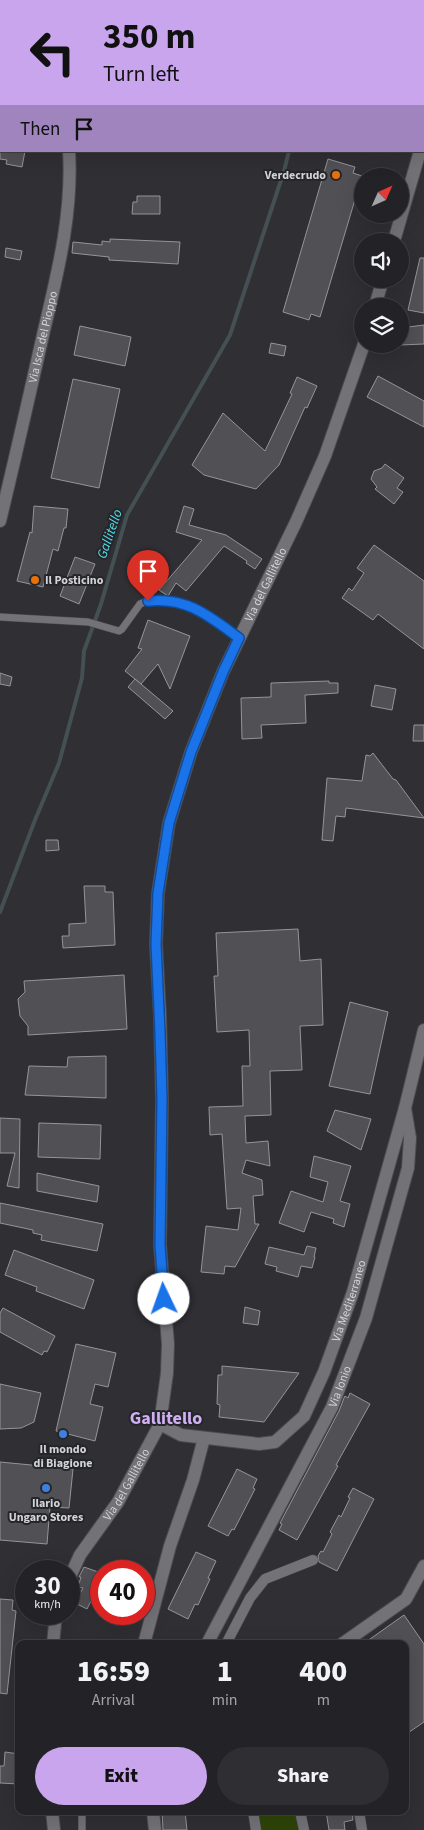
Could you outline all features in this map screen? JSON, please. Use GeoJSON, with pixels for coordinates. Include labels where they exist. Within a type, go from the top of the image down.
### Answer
{"type":"FeatureCollection","features":[{"type":"Feature","properties":{"kind":"street","name":"Via Isca del Pioppo"},"geometry":{"type":"LineString","coordinates":[[0,521],[61,252],[69,206],[69,152]]}},
{"type":"Feature","properties":{"kind":"street"},"geometry":{"type":"LineString","coordinates":[[396,233],[420,152]]}},
{"type":"Feature","properties":{"kind":"street","name":"Via del Gallitello"},"geometry":{"type":"LineString","coordinates":[[78,1560],[118,1502],[160,1424],[167,1373],[168,1344],[160,1245],[162,1099],[156,944],[158,893],[169,823],[191,752],[223,672],[326,456],[361,353]]}},
{"type":"Feature","properties":{"kind":"street","name":"Via Mediterraneo"},"geometry":{"type":"LineString","coordinates":[[160,1424],[181,1435],[258,1444],[275,1442],[304,1416],[324,1372],[353,1292],[405,1108],[424,1030]]}},
{"type":"Feature","properties":{"kind":"street","name":"Via Ionio"},"geometry":{"type":"LineString","coordinates":[[209,1640],[332,1407],[366,1318],[408,1168],[410,1138],[405,1108]]}},
{"type":"Feature","properties":{"kind":"street"},"geometry":{"type":"LineString","coordinates":[[145,1640],[170,1546],[193,1480],[204,1438]]}},
{"type":"Feature","properties":{"kind":"street"},"geometry":{"type":"LineString","coordinates":[[228,1640],[250,1598],[265,1579],[313,1560]]}},
{"type":"Feature","properties":{"kind":"street"},"geometry":{"type":"LineString","coordinates":[[348,1640],[406,1599],[424,1566]]}},
{"type":"Feature","properties":{"kind":"street"},"geometry":{"type":"LineString","coordinates":[[53,1640],[55,1625]]}},
{"type":"Feature","properties":{"kind":"street"},"geometry":{"type":"LineString","coordinates":[[52,1815],[54,1830]]}},
{"type":"Feature","properties":{"kind":"street"},"geometry":{"type":"LineString","coordinates":[[153,1815],[155,1830]]}},
{"type":"Feature","properties":{"kind":"street"},"geometry":{"type":"LineString","coordinates":[[253,1815],[256,1830]]}},
{"type":"Feature","properties":{"kind":"street"},"geometry":{"type":"LineString","coordinates":[[301,1815],[304,1830]]}},
{"type":"Feature","properties":{"kind":"street"},"geometry":{"type":"LineString","coordinates":[[359,1815],[362,1830]]}},
{"type":"Feature","properties":{"kind":"lane"},"geometry":{"type":"LineString","coordinates":[[0,618],[88,622],[119,631],[140,604],[157,600],[188,605],[202,611],[239,638]]}},
{"type":"Feature","properties":{"kind":"lane"},"geometry":{"type":"LineString","coordinates":[[82,1815],[82,1830]]}},
{"type":"Feature","properties":{"kind":"green space"},"geometry":{"type":"Polygon","coordinates":[[[256,1815],[296,1815],[298,1830],[258,1830],[256,1815]]]}},
{"type":"Feature","properties":{"kind":"building"},"geometry":{"type":"Polygon","coordinates":[[[0,152],[25,152],[22,167],[6,164],[7,160],[0,159],[0,152]]]}},
{"type":"Feature","properties":{"kind":"building"},"geometry":{"type":"Polygon","coordinates":[[[328,159],[355,167],[353,173],[354,203],[320,317],[311,314],[309,320],[283,312],[328,159]]]}},
{"type":"Feature","properties":{"kind":"building"},"geometry":{"type":"Polygon","coordinates":[[[137,196],[160,196],[160,214],[132,214],[133,202],[137,202],[137,196]]]}},
{"type":"Feature","properties":{"kind":"building"},"geometry":{"type":"Polygon","coordinates":[[[110,239],[180,242],[178,264],[109,260],[109,257],[72,253],[73,242],[102,245],[102,241],[110,242],[110,239]]]}},
{"type":"Feature","properties":{"kind":"building"},"geometry":{"type":"Polygon","coordinates":[[[6,248],[22,251],[20,260],[5,257],[6,248]]]}},
{"type":"Feature","properties":{"kind":"building"},"geometry":{"type":"Polygon","coordinates":[[[420,258],[424,258],[424,313],[409,310],[420,258]]]}},
{"type":"Feature","properties":{"kind":"building"},"geometry":{"type":"Polygon","coordinates":[[[424,325],[424,344],[409,345],[409,327],[424,325]]]}},
{"type":"Feature","properties":{"kind":"building"},"geometry":{"type":"Polygon","coordinates":[[[80,326],[131,337],[125,366],[74,355],[80,326]]]}},
{"type":"Feature","properties":{"kind":"building"},"geometry":{"type":"Polygon","coordinates":[[[271,343],[286,346],[284,356],[269,353],[271,343]]]}},
{"type":"Feature","properties":{"kind":"building"},"geometry":{"type":"Polygon","coordinates":[[[378,376],[424,401],[424,427],[367,397],[378,376]]]}},
{"type":"Feature","properties":{"kind":"building"},"geometry":{"type":"Polygon","coordinates":[[[297,377],[317,386],[307,408],[305,407],[279,465],[256,489],[204,475],[192,465],[223,413],[265,451],[292,394],[290,393],[297,377]]]}},
{"type":"Feature","properties":{"kind":"building"},"geometry":{"type":"Polygon","coordinates":[[[73,379],[120,389],[99,488],[51,478],[73,379]]]}},
{"type":"Feature","properties":{"kind":"building"},"geometry":{"type":"Polygon","coordinates":[[[385,464],[404,478],[397,488],[403,492],[394,504],[375,489],[377,487],[371,479],[374,471],[382,468],[385,464]]]}},
{"type":"Feature","properties":{"kind":"building"},"geometry":{"type":"Polygon","coordinates":[[[34,506],[68,509],[66,528],[64,528],[58,551],[53,549],[43,587],[17,581],[30,532],[32,533],[34,506]]]}},
{"type":"Feature","properties":{"kind":"building"},"geometry":{"type":"Polygon","coordinates":[[[184,506],[194,509],[189,525],[226,535],[262,559],[255,569],[246,563],[247,561],[224,546],[186,591],[176,583],[168,596],[159,590],[202,540],[176,532],[184,506]]]}},
{"type":"Feature","properties":{"kind":"building"},"geometry":{"type":"Polygon","coordinates":[[[374,545],[424,581],[424,649],[378,614],[373,620],[342,598],[349,588],[352,591],[364,573],[357,568],[374,545]]]}},
{"type":"Feature","properties":{"kind":"building"},"geometry":{"type":"Polygon","coordinates":[[[75,557],[95,564],[79,604],[60,596],[75,557]]]}},
{"type":"Feature","properties":{"kind":"building"},"geometry":{"type":"Polygon","coordinates":[[[148,620],[190,636],[170,689],[158,664],[141,684],[125,671],[142,649],[138,648],[148,620]]]}},
{"type":"Feature","properties":{"kind":"building"},"geometry":{"type":"Polygon","coordinates":[[[0,673],[12,677],[10,686],[0,684],[0,673]]]}},
{"type":"Feature","properties":{"kind":"building"},"geometry":{"type":"Polygon","coordinates":[[[135,679],[173,711],[165,719],[128,687],[135,679]]]}},
{"type":"Feature","properties":{"kind":"building"},"geometry":{"type":"Polygon","coordinates":[[[329,681],[329,683],[338,683],[338,693],[305,695],[306,723],[261,725],[262,738],[242,739],[241,698],[271,697],[271,683],[329,681]]]}},
{"type":"Feature","properties":{"kind":"building"},"geometry":{"type":"Polygon","coordinates":[[[375,685],[396,689],[392,710],[371,706],[375,685]]]}},
{"type":"Feature","properties":{"kind":"building"},"geometry":{"type":"Polygon","coordinates":[[[414,725],[424,725],[424,741],[413,741],[414,725]]]}},
{"type":"Feature","properties":{"kind":"building"},"geometry":{"type":"Polygon","coordinates":[[[373,753],[424,818],[346,808],[345,817],[336,816],[333,841],[322,840],[327,778],[362,781],[366,755],[370,756],[373,753]]]}},
{"type":"Feature","properties":{"kind":"building"},"geometry":{"type":"Polygon","coordinates":[[[46,840],[58,840],[59,850],[46,851],[46,840]]]}},
{"type":"Feature","properties":{"kind":"building"},"geometry":{"type":"Polygon","coordinates":[[[84,886],[105,886],[105,892],[113,892],[115,945],[63,948],[62,936],[69,936],[69,924],[86,923],[84,886]]]}},
{"type":"Feature","properties":{"kind":"building"},"geometry":{"type":"Polygon","coordinates":[[[298,929],[300,961],[321,959],[323,1025],[300,1026],[302,1070],[270,1071],[271,1115],[245,1116],[246,1143],[268,1141],[270,1166],[246,1160],[242,1173],[262,1180],[263,1195],[253,1196],[255,1224],[259,1224],[235,1267],[225,1266],[224,1274],[201,1272],[206,1226],[238,1230],[241,1208],[227,1209],[222,1134],[210,1135],[209,1107],[243,1106],[242,1066],[250,1066],[249,1030],[217,1032],[214,976],[218,976],[216,933],[298,929]]]}},
{"type":"Feature","properties":{"kind":"building"},"geometry":{"type":"Polygon","coordinates":[[[124,975],[127,1029],[28,1035],[28,1026],[20,1016],[18,999],[25,992],[24,981],[124,975]]]}},
{"type":"Feature","properties":{"kind":"building"},"geometry":{"type":"Polygon","coordinates":[[[350,1002],[388,1012],[370,1094],[329,1086],[350,1002]]]}},
{"type":"Feature","properties":{"kind":"building"},"geometry":{"type":"Polygon","coordinates":[[[106,1056],[106,1098],[25,1095],[29,1066],[67,1067],[68,1057],[106,1056]]]}},
{"type":"Feature","properties":{"kind":"building"},"geometry":{"type":"Polygon","coordinates":[[[335,1110],[371,1119],[361,1150],[327,1131],[335,1110]]]}},
{"type":"Feature","properties":{"kind":"building"},"geometry":{"type":"Polygon","coordinates":[[[0,1118],[20,1119],[19,1188],[7,1186],[15,1153],[0,1153],[0,1118]]]}},
{"type":"Feature","properties":{"kind":"building"},"geometry":{"type":"Polygon","coordinates":[[[39,1123],[101,1125],[100,1159],[38,1157],[39,1123]]]}},
{"type":"Feature","properties":{"kind":"building"},"geometry":{"type":"Polygon","coordinates":[[[314,1156],[351,1166],[340,1201],[350,1204],[344,1227],[333,1223],[334,1219],[311,1212],[304,1232],[279,1223],[291,1191],[323,1202],[328,1182],[310,1177],[314,1156]]]}},
{"type":"Feature","properties":{"kind":"building"},"geometry":{"type":"Polygon","coordinates":[[[37,1173],[99,1186],[97,1202],[37,1191],[37,1173]]]}},
{"type":"Feature","properties":{"kind":"building"},"geometry":{"type":"Polygon","coordinates":[[[0,1203],[103,1224],[97,1251],[41,1240],[42,1235],[33,1233],[33,1230],[0,1223],[0,1203]]]}},
{"type":"Feature","properties":{"kind":"building"},"geometry":{"type":"Polygon","coordinates":[[[307,1246],[316,1248],[312,1268],[301,1266],[298,1277],[276,1271],[277,1267],[265,1264],[269,1247],[304,1255],[307,1246]]]}},
{"type":"Feature","properties":{"kind":"building"},"geometry":{"type":"Polygon","coordinates":[[[14,1250],[94,1280],[84,1309],[36,1291],[37,1287],[5,1275],[14,1250]]]}},
{"type":"Feature","properties":{"kind":"building"},"geometry":{"type":"Polygon","coordinates":[[[245,1307],[260,1311],[258,1325],[243,1323],[245,1307]]]}},
{"type":"Feature","properties":{"kind":"building"},"geometry":{"type":"Polygon","coordinates":[[[3,1308],[55,1336],[47,1352],[44,1351],[42,1355],[0,1332],[0,1313],[3,1308]]]}},
{"type":"Feature","properties":{"kind":"building"},"geometry":{"type":"Polygon","coordinates":[[[76,1344],[116,1353],[108,1387],[95,1384],[90,1404],[103,1407],[95,1441],[56,1431],[76,1344]]]}},
{"type":"Feature","properties":{"kind":"building"},"geometry":{"type":"Polygon","coordinates":[[[222,1366],[299,1373],[264,1422],[219,1417],[220,1405],[217,1404],[218,1375],[222,1375],[222,1366]]]}},
{"type":"Feature","properties":{"kind":"building"},"geometry":{"type":"Polygon","coordinates":[[[0,1384],[41,1393],[34,1422],[21,1428],[0,1429],[0,1384]]]}},
{"type":"Feature","properties":{"kind":"building"},"geometry":{"type":"Polygon","coordinates":[[[350,1393],[370,1404],[297,1540],[279,1530],[282,1524],[280,1523],[345,1396],[348,1398],[350,1393]]]}},
{"type":"Feature","properties":{"kind":"building"},"geometry":{"type":"Polygon","coordinates":[[[0,1462],[73,1469],[69,1508],[50,1507],[47,1544],[0,1540],[0,1462]]]}},
{"type":"Feature","properties":{"kind":"building"},"geometry":{"type":"Polygon","coordinates":[[[237,1469],[257,1479],[253,1488],[255,1489],[234,1530],[232,1529],[228,1536],[208,1526],[237,1469]]]}},
{"type":"Feature","properties":{"kind":"building"},"geometry":{"type":"Polygon","coordinates":[[[353,1488],[374,1499],[337,1571],[319,1562],[318,1556],[321,1551],[323,1552],[332,1534],[330,1532],[339,1515],[341,1517],[353,1488]]]}},
{"type":"Feature","properties":{"kind":"building"},"geometry":{"type":"Polygon","coordinates":[[[196,1552],[216,1561],[198,1605],[195,1604],[188,1619],[168,1609],[196,1552]]]}},
{"type":"Feature","properties":{"kind":"building"},"geometry":{"type":"Polygon","coordinates":[[[84,1567],[90,1569],[90,1603],[87,1609],[80,1606],[80,1594],[83,1588],[80,1587],[80,1575],[84,1567]]]}},
{"type":"Feature","properties":{"kind":"building"},"geometry":{"type":"Polygon","coordinates":[[[0,1599],[13,1600],[12,1610],[15,1611],[15,1620],[7,1694],[0,1693],[0,1599]]]}},
{"type":"Feature","properties":{"kind":"building"},"geometry":{"type":"Polygon","coordinates":[[[404,1615],[424,1644],[424,1722],[409,1732],[409,1640],[369,1640],[404,1615]]]}},
{"type":"Feature","properties":{"kind":"building"},"geometry":{"type":"Polygon","coordinates":[[[5,1752],[15,1753],[15,1784],[0,1783],[0,1766],[4,1766],[5,1752]]]}},
{"type":"Feature","properties":{"kind":"building"},"geometry":{"type":"Polygon","coordinates":[[[162,1815],[185,1815],[187,1830],[163,1830],[162,1815]]]}},
{"type":"Feature","properties":{"kind":"building"},"geometry":{"type":"Polygon","coordinates":[[[327,1815],[352,1815],[353,1820],[344,1822],[345,1830],[329,1830],[327,1815]]]}},
{"type":"Feature","properties":{"kind":"waterway","name":"Gallitello"},"geometry":{"type":"LineString","coordinates":[[0,912],[59,763],[82,678],[84,651],[101,604],[127,515],[230,335],[289,152]]}},
{"type":"Feature","properties":{"kind":"place","name":"Verdecrudo"},"geometry":{"type":"Point","coordinates":[336,175]}},
{"type":"Feature","properties":{"kind":"place","name":"Il Posticino"},"geometry":{"type":"Point","coordinates":[35,580]}},
{"type":"Feature","properties":{"kind":"place","name":"Il mondo di Biagione"},"geometry":{"type":"Point","coordinates":[63,1434]}},
{"type":"Feature","properties":{"kind":"place","name":"Ilario Ungaro Stores"},"geometry":{"type":"Point","coordinates":[46,1488]}},
{"type":"Feature","properties":{"kind":"district","name":"Gallitello"},"geometry":{"type":"Point","coordinates":[166,1418]}},
{"type":"Feature","properties":{"kind":"route"},"geometry":{"type":"LineString","coordinates":[[148,601],[157,600],[188,605],[202,611],[239,638],[223,672],[191,752],[169,823],[158,893],[156,944],[162,1099],[160,1245],[164,1299]]}}]}
